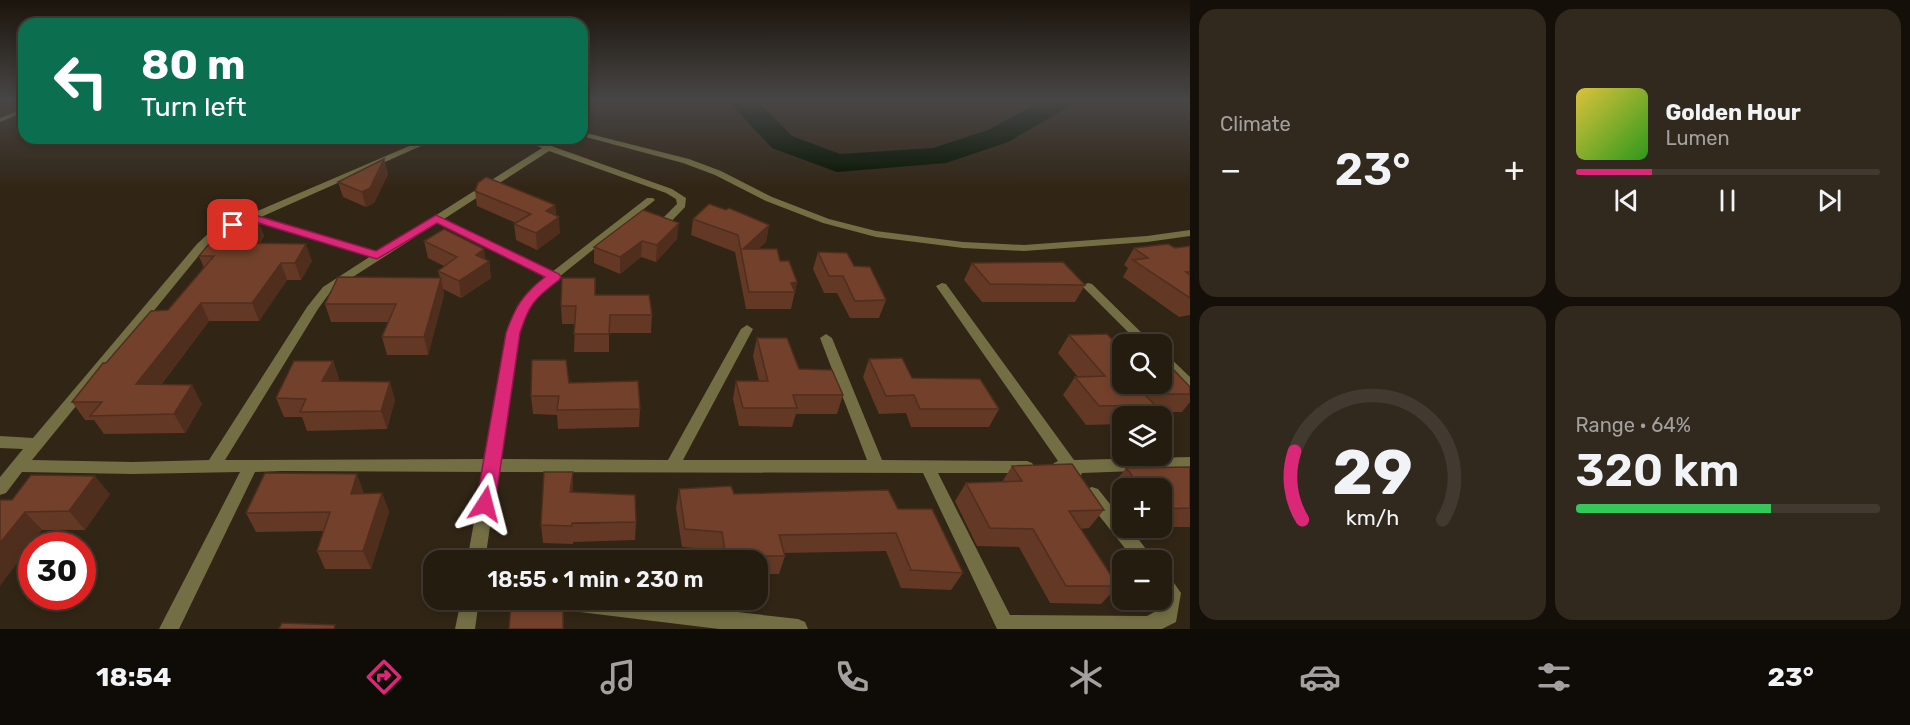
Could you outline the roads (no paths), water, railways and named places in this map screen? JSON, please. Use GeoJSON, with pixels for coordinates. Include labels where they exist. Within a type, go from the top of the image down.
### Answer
{"type":"FeatureCollection","features":[{"type":"Feature","properties":{"kind":"street"},"geometry":{"type":"LineString","coordinates":[[588,136],[686,161],[826,221],[876,234],[963,245],[1024,248],[1147,239],[1190,233]]}},
{"type":"Feature","properties":{"kind":"street"},"geometry":{"type":"LineString","coordinates":[[0,488],[201,246],[215,233],[421,144]]}},
{"type":"Feature","properties":{"kind":"street"},"geometry":{"type":"LineString","coordinates":[[537,144],[681,198],[682,205],[660,227]]}},
{"type":"Feature","properties":{"kind":"street"},"geometry":{"type":"LineString","coordinates":[[214,465],[313,307],[327,289],[548,148]]}},
{"type":"Feature","properties":{"kind":"street"},"geometry":{"type":"LineString","coordinates":[[478,550],[513,333],[521,309],[535,291],[650,200]]}},
{"type":"Feature","properties":{"kind":"street"},"geometry":{"type":"LineString","coordinates":[[251,217],[377,255]]}},
{"type":"Feature","properties":{"kind":"street"},"geometry":{"type":"LineString","coordinates":[[436,219],[554,277]]}},
{"type":"Feature","properties":{"kind":"street"},"geometry":{"type":"LineString","coordinates":[[942,286],[1070,467],[1137,550]]}},
{"type":"Feature","properties":{"kind":"street"},"geometry":{"type":"LineString","coordinates":[[1088,286],[1137,334]]}},
{"type":"Feature","properties":{"kind":"street"},"geometry":{"type":"LineString","coordinates":[[672,466],[747,329]]}},
{"type":"Feature","properties":{"kind":"street"},"geometry":{"type":"LineString","coordinates":[[826,338],[877,466]]}},
{"type":"Feature","properties":{"kind":"street"},"geometry":{"type":"LineString","coordinates":[[1172,368],[1190,385]]}},
{"type":"Feature","properties":{"kind":"street"},"geometry":{"type":"LineString","coordinates":[[0,442],[35,444]]}},
{"type":"Feature","properties":{"kind":"street"},"geometry":{"type":"LineString","coordinates":[[17,466],[133,468],[214,465],[1070,467],[1190,463]]}},
{"type":"Feature","properties":{"kind":"street"},"geometry":{"type":"LineString","coordinates":[[170,629],[252,465]]}},
{"type":"Feature","properties":{"kind":"street"},"geometry":{"type":"LineString","coordinates":[[927,466],[1005,626],[1148,626],[1169,615],[1170,610]]}},
{"type":"Feature","properties":{"kind":"street"},"geometry":{"type":"LineString","coordinates":[[465,629],[468,610]]}},
{"type":"Feature","properties":{"kind":"street"},"geometry":{"type":"LineString","coordinates":[[639,610],[798,629]]}},
{"type":"Feature","properties":{"kind":"waterway"},"geometry":{"type":"LineString","coordinates":[[771,130],[782,142],[837,163],[936,157],[1008,130]]}}]}
